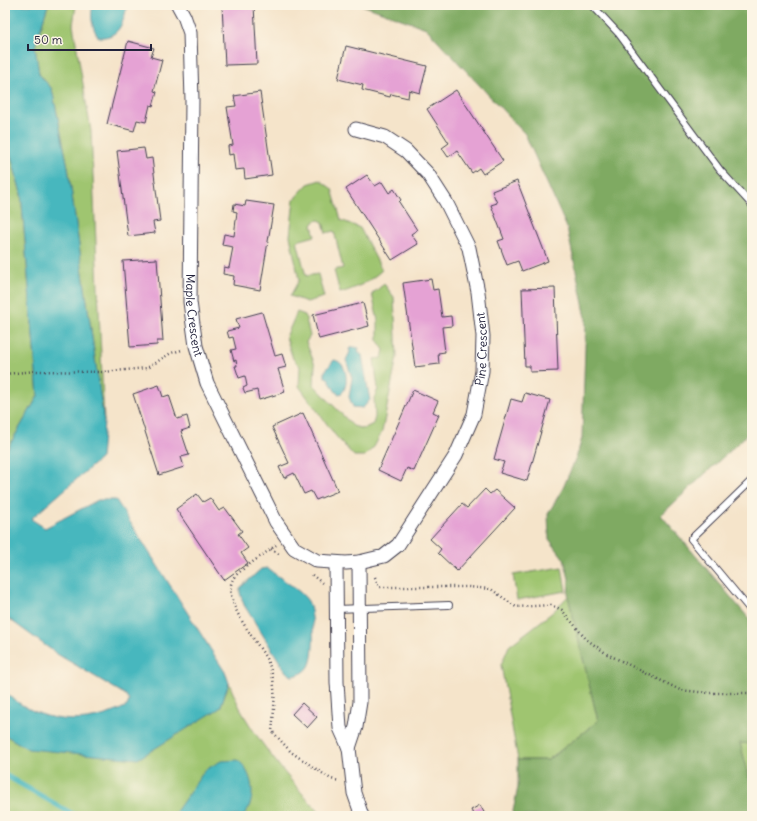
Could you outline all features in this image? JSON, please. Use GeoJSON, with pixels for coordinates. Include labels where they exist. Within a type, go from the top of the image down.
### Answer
{"type":"FeatureCollection","features":[{"type":"Feature","properties":{"kind":"street","name":"Maple Crescent"},"geometry":{"type":"LineString","coordinates":[[178,5],[190,33],[192,100],[190,302],[196,346],[207,383],[224,420],[276,522],[294,548],[318,561],[352,562]]}},
{"type":"Feature","properties":{"kind":"street","name":"Pine Crescent"},"geometry":{"type":"LineString","coordinates":[[352,562],[384,556],[398,545],[456,455],[474,414],[482,371],[483,336],[478,292],[469,248],[446,202],[428,174],[406,151],[385,136],[356,129]]}},
{"type":"Feature","properties":{"kind":"street"},"geometry":{"type":"LineString","coordinates":[[349,748],[356,727],[360,702],[359,608],[352,562]]}},
{"type":"Feature","properties":{"kind":"street"},"geometry":{"type":"LineString","coordinates":[[352,562],[336,609],[337,682],[340,728],[349,748],[353,785],[363,815]]}},
{"type":"Feature","properties":{"kind":"lane"},"geometry":{"type":"LineString","coordinates":[[592,5],[619,34],[720,170],[752,205]]}},
{"type":"Feature","properties":{"kind":"lane"},"geometry":{"type":"LineString","coordinates":[[752,480],[691,539],[752,612]]}},
{"type":"Feature","properties":{"kind":"lane"},"geometry":{"type":"LineString","coordinates":[[336,609],[449,605]]}},
{"type":"Feature","properties":{"kind":"path"},"geometry":{"type":"LineString","coordinates":[[5,374],[36,371],[97,371],[147,368],[171,353],[196,346]]}},
{"type":"Feature","properties":{"kind":"path"},"geometry":{"type":"LineString","coordinates":[[286,537],[233,578],[230,589],[233,603],[270,666],[275,690],[272,731],[291,752],[331,779],[353,785]]}},
{"type":"Feature","properties":{"kind":"path"},"geometry":{"type":"LineString","coordinates":[[352,562],[379,587],[468,587],[491,589],[516,608],[551,605],[562,610],[586,639],[607,654],[680,690],[709,694],[752,693]]}},
{"type":"Feature","properties":{"kind":"green space"},"geometry":{"type":"Polygon","coordinates":[[[48,5],[76,5],[73,25],[91,131],[104,422],[68,167],[52,89],[39,74],[35,46],[48,5]]]}},
{"type":"Feature","properties":{"kind":"green space"},"geometry":{"type":"Polygon","coordinates":[[[362,5],[752,5],[752,430],[661,515],[752,622],[752,744],[740,743],[752,787],[752,816],[512,816],[518,787],[518,760],[548,760],[598,721],[568,596],[569,579],[564,559],[549,539],[548,514],[563,488],[577,455],[582,438],[586,318],[567,228],[525,134],[426,28],[362,5]]]}},
{"type":"Feature","properties":{"kind":"green space"},"geometry":{"type":"Polygon","coordinates":[[[5,134],[21,193],[38,396],[5,453],[5,134]]]}},
{"type":"Feature","properties":{"kind":"green space"},"geometry":{"type":"Polygon","coordinates":[[[320,180],[332,189],[341,220],[360,228],[382,270],[362,284],[340,293],[334,270],[343,268],[334,231],[326,233],[323,222],[319,220],[315,221],[312,225],[315,236],[297,241],[306,276],[318,274],[324,297],[307,302],[290,296],[299,280],[290,236],[294,199],[308,184],[320,180]]]}},
{"type":"Feature","properties":{"kind":"green space"},"geometry":{"type":"Polygon","coordinates":[[[384,284],[394,297],[397,357],[382,432],[374,447],[365,456],[354,456],[335,435],[299,386],[300,366],[293,359],[286,337],[297,312],[305,315],[310,336],[306,342],[315,365],[314,385],[353,426],[363,429],[373,424],[375,417],[374,398],[378,389],[374,359],[382,358],[384,350],[378,341],[378,321],[372,294],[384,284]]]}},
{"type":"Feature","properties":{"kind":"green space"},"geometry":{"type":"Polygon","coordinates":[[[562,567],[566,591],[517,600],[513,575],[562,567]]]}},
{"type":"Feature","properties":{"kind":"green space"},"geometry":{"type":"Polygon","coordinates":[[[568,596],[598,721],[548,760],[518,760],[501,665],[509,646],[553,612],[568,596]]]}},
{"type":"Feature","properties":{"kind":"green space"},"geometry":{"type":"Polygon","coordinates":[[[229,683],[243,714],[260,740],[291,780],[323,816],[5,816],[5,735],[29,749],[220,708],[229,683]]]}},
{"type":"Feature","properties":{"kind":"green space"},"geometry":{"type":"Polygon","coordinates":[[[740,743],[752,744],[752,787],[740,743]]]}},
{"type":"Feature","properties":{"kind":"water"},"geometry":{"type":"Polygon","coordinates":[[[5,5],[48,5],[35,46],[39,74],[52,89],[68,167],[104,422],[101,458],[31,519],[45,528],[98,500],[116,500],[225,672],[229,683],[220,708],[138,759],[28,749],[5,735],[5,692],[19,703],[33,711],[63,719],[79,720],[95,718],[127,706],[129,701],[126,695],[57,654],[5,616],[5,453],[38,396],[21,193],[5,134],[5,5]]]}},
{"type":"Feature","properties":{"kind":"water"},"geometry":{"type":"Polygon","coordinates":[[[93,5],[127,5],[122,23],[116,32],[105,37],[98,37],[92,21],[93,5]]]}},
{"type":"Feature","properties":{"kind":"water"},"geometry":{"type":"Polygon","coordinates":[[[354,347],[359,348],[358,352],[362,355],[370,400],[363,408],[353,407],[349,397],[352,378],[346,360],[350,352],[349,349],[354,347]]]}},
{"type":"Feature","properties":{"kind":"water"},"geometry":{"type":"Polygon","coordinates":[[[334,360],[342,365],[346,374],[346,385],[342,393],[339,394],[335,391],[328,378],[325,377],[325,371],[334,360]]]}},
{"type":"Feature","properties":{"kind":"water"},"geometry":{"type":"Polygon","coordinates":[[[267,568],[300,592],[308,601],[310,607],[313,625],[311,663],[308,668],[297,675],[292,676],[286,672],[244,605],[240,593],[240,588],[261,569],[267,568]]]}},
{"type":"Feature","properties":{"kind":"water"},"geometry":{"type":"Polygon","coordinates":[[[238,760],[247,772],[252,787],[251,802],[248,810],[243,816],[173,816],[205,770],[221,761],[238,760]]]}},
{"type":"Feature","properties":{"kind":"building"},"geometry":{"type":"Polygon","coordinates":[[[222,5],[254,5],[257,64],[225,65],[222,5]]]}},
{"type":"Feature","properties":{"kind":"building"},"geometry":{"type":"Polygon","coordinates":[[[128,41],[154,48],[151,57],[162,60],[154,91],[157,92],[153,106],[150,105],[146,122],[137,120],[134,131],[107,124],[128,41]]]}},
{"type":"Feature","properties":{"kind":"building"},"geometry":{"type":"Polygon","coordinates":[[[346,46],[427,66],[420,93],[409,90],[408,98],[391,94],[390,97],[362,90],[363,85],[338,79],[346,46]]]}},
{"type":"Feature","properties":{"kind":"building"},"geometry":{"type":"Polygon","coordinates":[[[456,90],[503,161],[483,174],[479,168],[472,173],[457,151],[448,157],[442,148],[449,143],[427,109],[456,90]]]}},
{"type":"Feature","properties":{"kind":"building"},"geometry":{"type":"Polygon","coordinates":[[[260,92],[272,175],[245,179],[244,169],[235,170],[233,154],[229,155],[228,146],[233,145],[227,107],[236,106],[234,96],[260,92]]]}},
{"type":"Feature","properties":{"kind":"building"},"geometry":{"type":"Polygon","coordinates":[[[144,148],[146,159],[152,158],[160,221],[153,222],[155,233],[128,236],[117,151],[144,148]]]}},
{"type":"Feature","properties":{"kind":"building"},"geometry":{"type":"Polygon","coordinates":[[[367,175],[375,186],[382,182],[389,193],[394,189],[401,200],[399,202],[417,230],[411,234],[418,244],[392,260],[346,189],[367,175]]]}},
{"type":"Feature","properties":{"kind":"building"},"geometry":{"type":"Polygon","coordinates":[[[517,181],[548,261],[522,271],[518,261],[507,265],[498,241],[504,239],[491,205],[497,203],[492,191],[517,181]]]}},
{"type":"Feature","properties":{"kind":"building"},"geometry":{"type":"Polygon","coordinates":[[[246,201],[274,205],[260,290],[233,285],[234,276],[223,274],[224,267],[229,268],[233,247],[222,245],[224,234],[234,236],[237,212],[233,211],[234,204],[245,206],[246,201]]]}},
{"type":"Feature","properties":{"kind":"building"},"geometry":{"type":"Polygon","coordinates":[[[157,259],[163,341],[157,341],[157,345],[130,347],[123,261],[157,259]]]}},
{"type":"Feature","properties":{"kind":"building"},"geometry":{"type":"Polygon","coordinates":[[[431,279],[433,290],[438,289],[442,317],[451,316],[452,326],[442,327],[445,352],[438,353],[439,364],[415,367],[403,283],[431,279]]]}},
{"type":"Feature","properties":{"kind":"building"},"geometry":{"type":"Polygon","coordinates":[[[555,288],[558,371],[530,372],[530,366],[525,366],[522,289],[555,288]]]}},
{"type":"Feature","properties":{"kind":"building"},"geometry":{"type":"Polygon","coordinates":[[[363,303],[369,326],[319,339],[313,315],[363,303]]]}},
{"type":"Feature","properties":{"kind":"building"},"geometry":{"type":"Polygon","coordinates":[[[262,312],[275,356],[282,354],[286,367],[278,369],[285,392],[259,400],[257,390],[245,393],[243,388],[247,386],[245,376],[239,378],[235,366],[237,366],[236,360],[234,361],[231,350],[236,349],[233,337],[229,338],[227,331],[239,328],[236,319],[262,312]]]}},
{"type":"Feature","properties":{"kind":"building"},"geometry":{"type":"Polygon","coordinates":[[[159,385],[163,397],[169,395],[177,419],[187,416],[190,428],[181,431],[189,455],[181,457],[184,467],[159,475],[133,394],[159,385]]]}},
{"type":"Feature","properties":{"kind":"building"},"geometry":{"type":"Polygon","coordinates":[[[413,390],[438,401],[433,412],[439,415],[414,471],[407,468],[401,481],[378,470],[413,390]]]}},
{"type":"Feature","properties":{"kind":"building"},"geometry":{"type":"Polygon","coordinates":[[[525,393],[550,400],[527,481],[500,473],[504,462],[494,459],[511,399],[522,402],[525,393]]]}},
{"type":"Feature","properties":{"kind":"building"},"geometry":{"type":"Polygon","coordinates":[[[303,413],[338,491],[316,500],[311,491],[304,494],[294,473],[284,478],[279,467],[289,463],[272,427],[303,413]]]}},
{"type":"Feature","properties":{"kind":"building"},"geometry":{"type":"Polygon","coordinates":[[[485,489],[490,494],[495,490],[515,508],[457,571],[438,553],[441,549],[430,539],[462,504],[467,508],[485,489]]]}},
{"type":"Feature","properties":{"kind":"building"},"geometry":{"type":"Polygon","coordinates":[[[197,494],[203,502],[210,498],[219,511],[225,508],[242,531],[238,534],[248,548],[241,553],[248,563],[224,580],[176,509],[197,494]]]}},
{"type":"Feature","properties":{"kind":"building"},"geometry":{"type":"Polygon","coordinates":[[[302,703],[317,717],[307,728],[292,714],[302,703]]]}},
{"type":"Feature","properties":{"kind":"building"},"geometry":{"type":"Polygon","coordinates":[[[480,805],[486,816],[474,816],[471,810],[480,805]]]}},
{"type":"Feature","properties":{"kind":"waterway"},"geometry":{"type":"LineString","coordinates":[[5,775],[76,816]]}}]}
